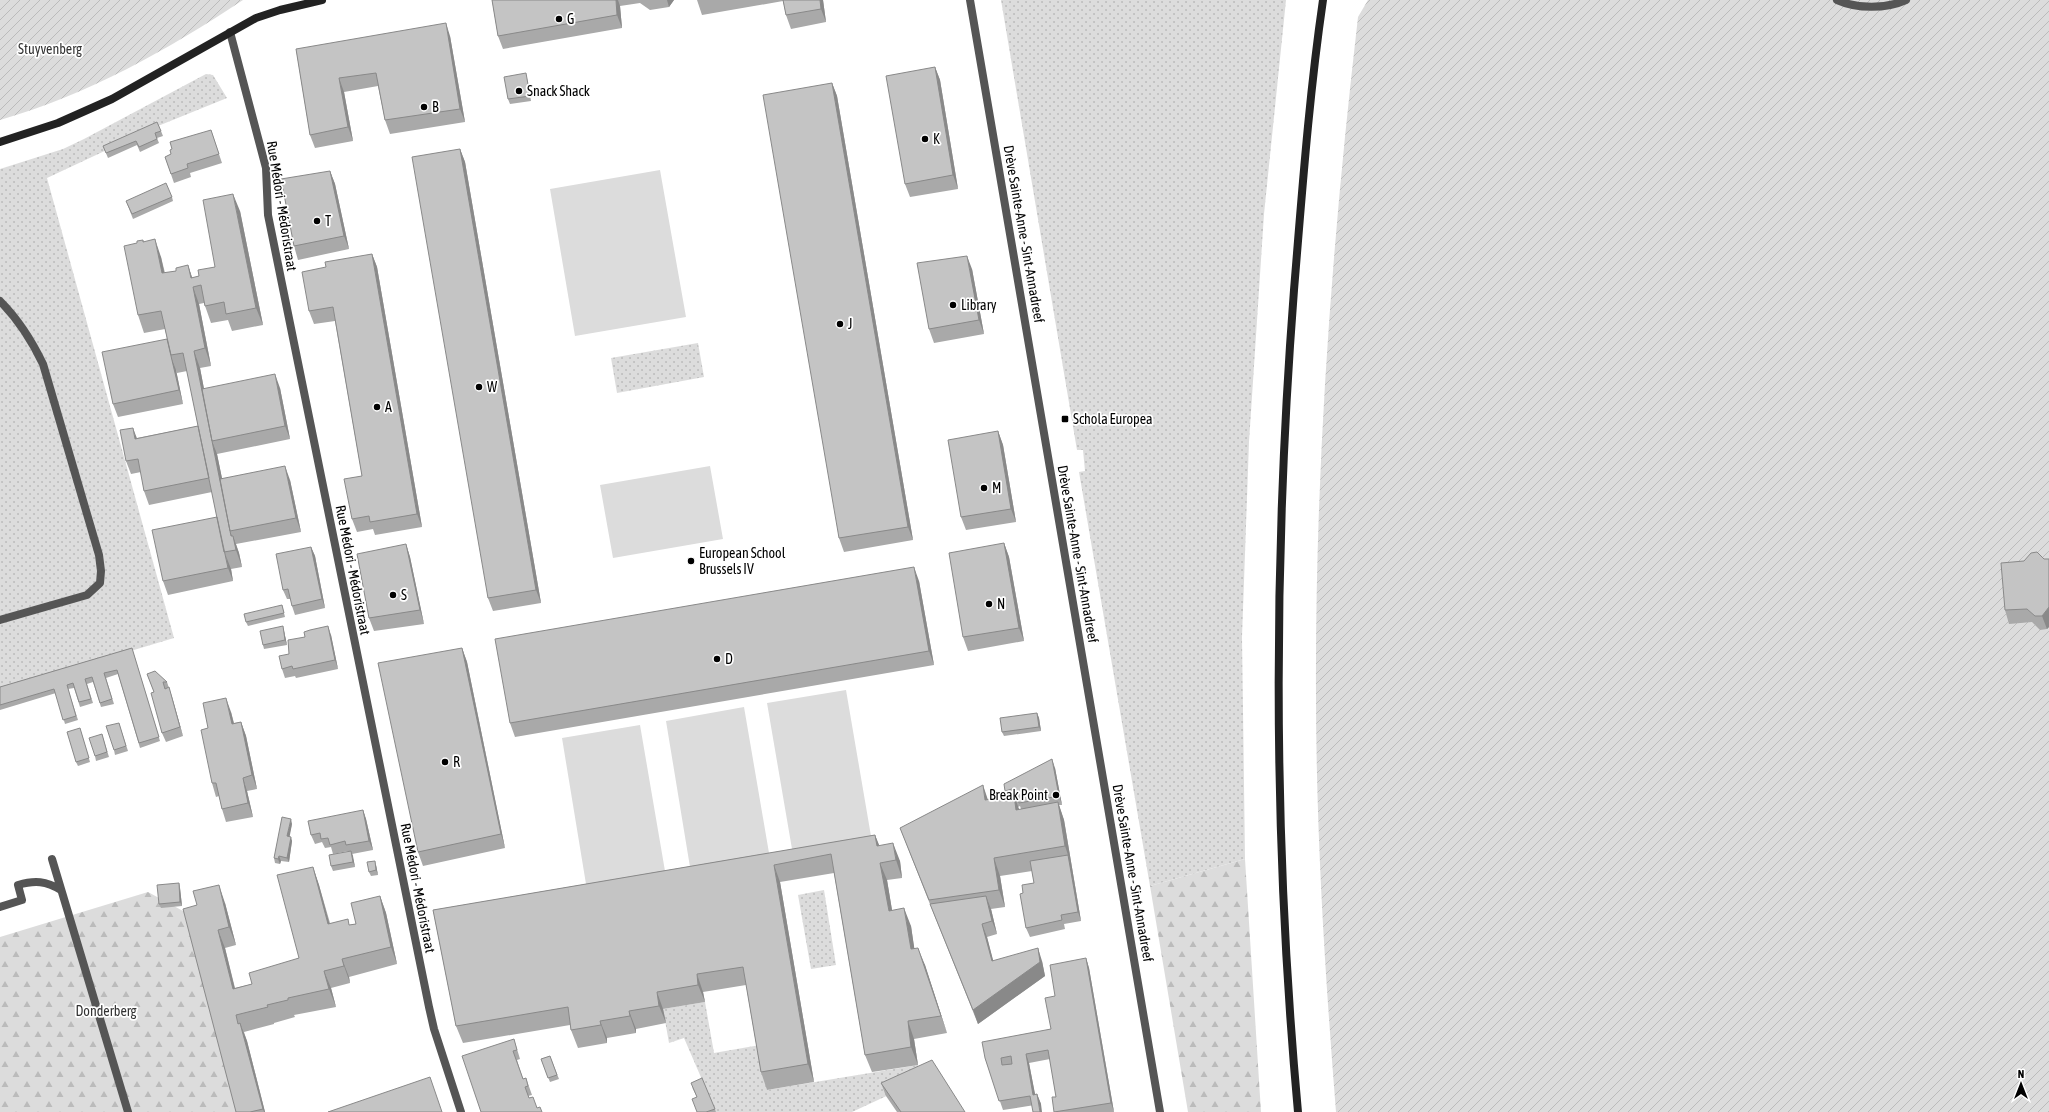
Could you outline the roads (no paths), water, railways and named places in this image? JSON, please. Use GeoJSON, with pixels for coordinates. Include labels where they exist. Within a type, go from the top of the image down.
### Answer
{"type":"FeatureCollection","features":[{"type":"Feature","properties":{"kind":"main road"},"geometry":{"type":"LineString","coordinates":[[0,142],[58,122],[112,99],[176,65],[230,32],[269,13],[322,0]]}},
{"type":"Feature","properties":{"kind":"main road"},"geometry":{"type":"LineString","coordinates":[[1298,1112],[1283,910],[1279,716],[1280,574],[1287,401],[1294,284],[1310,109],[1323,0]]}},
{"type":"Feature","properties":{"kind":"street","name":"Drève Sainte-Anne - Sint-Annadreef"},"geometry":{"type":"LineString","coordinates":[[970,0],[1160,1112]]}},
{"type":"Feature","properties":{"kind":"street"},"geometry":{"type":"LineString","coordinates":[[1837,0],[1849,6],[1894,5],[1906,0]]}},
{"type":"Feature","properties":{"kind":"street","name":"Rue Médori - Médoristraat"},"geometry":{"type":"LineString","coordinates":[[230,32],[266,168],[268,215],[429,1007],[434,1029],[461,1112]]}},
{"type":"Feature","properties":{"kind":"street"},"geometry":{"type":"LineString","coordinates":[[0,301],[20,324],[36,349],[42,364],[99,555],[101,571],[100,583],[87,595],[0,620]]}},
{"type":"Feature","properties":{"kind":"street"},"geometry":{"type":"LineString","coordinates":[[52,858],[128,1112]]}},
{"type":"Feature","properties":{"kind":"street"},"geometry":{"type":"LineString","coordinates":[[0,907],[22,900],[18,885],[29,882],[46,882],[61,890]]}},
{"type":"Feature","properties":{"kind":"place","name":"G"},"geometry":{"type":"Point","coordinates":[559,19]}},
{"type":"Feature","properties":{"kind":"place","name":"Snack Shack"},"geometry":{"type":"Point","coordinates":[519,91]}},
{"type":"Feature","properties":{"kind":"place","name":"B"},"geometry":{"type":"Point","coordinates":[424,107]}},
{"type":"Feature","properties":{"kind":"place","name":"K"},"geometry":{"type":"Point","coordinates":[925,139]}},
{"type":"Feature","properties":{"kind":"place","name":"T"},"geometry":{"type":"Point","coordinates":[317,221]}},
{"type":"Feature","properties":{"kind":"place","name":"Library"},"geometry":{"type":"Point","coordinates":[953,305]}},
{"type":"Feature","properties":{"kind":"place","name":"J"},"geometry":{"type":"Point","coordinates":[840,324]}},
{"type":"Feature","properties":{"kind":"place","name":"W"},"geometry":{"type":"Point","coordinates":[479,387]}},
{"type":"Feature","properties":{"kind":"place","name":"A"},"geometry":{"type":"Point","coordinates":[377,407]}},
{"type":"Feature","properties":{"kind":"place","name":"Schola Europea"},"geometry":{"type":"Point","coordinates":[1065,419]}},
{"type":"Feature","properties":{"kind":"place","name":"M"},"geometry":{"type":"Point","coordinates":[984,488]}},
{"type":"Feature","properties":{"kind":"place","name":"European School Brussels IV"},"geometry":{"type":"Point","coordinates":[691,561]}},
{"type":"Feature","properties":{"kind":"place","name":"S"},"geometry":{"type":"Point","coordinates":[393,595]}},
{"type":"Feature","properties":{"kind":"place","name":"N"},"geometry":{"type":"Point","coordinates":[989,604]}},
{"type":"Feature","properties":{"kind":"place","name":"D"},"geometry":{"type":"Point","coordinates":[717,659]}},
{"type":"Feature","properties":{"kind":"place","name":"R"},"geometry":{"type":"Point","coordinates":[445,762]}},
{"type":"Feature","properties":{"kind":"place","name":"Break Point"},"geometry":{"type":"Point","coordinates":[1056,795]}},
{"type":"Feature","properties":{"kind":"park label","name":"Stuyvenberg"},"geometry":{"type":"Point","coordinates":[50,49]}},
{"type":"Feature","properties":{"kind":"park label","name":"Donderberg"},"geometry":{"type":"Point","coordinates":[106,1011]}}]}
